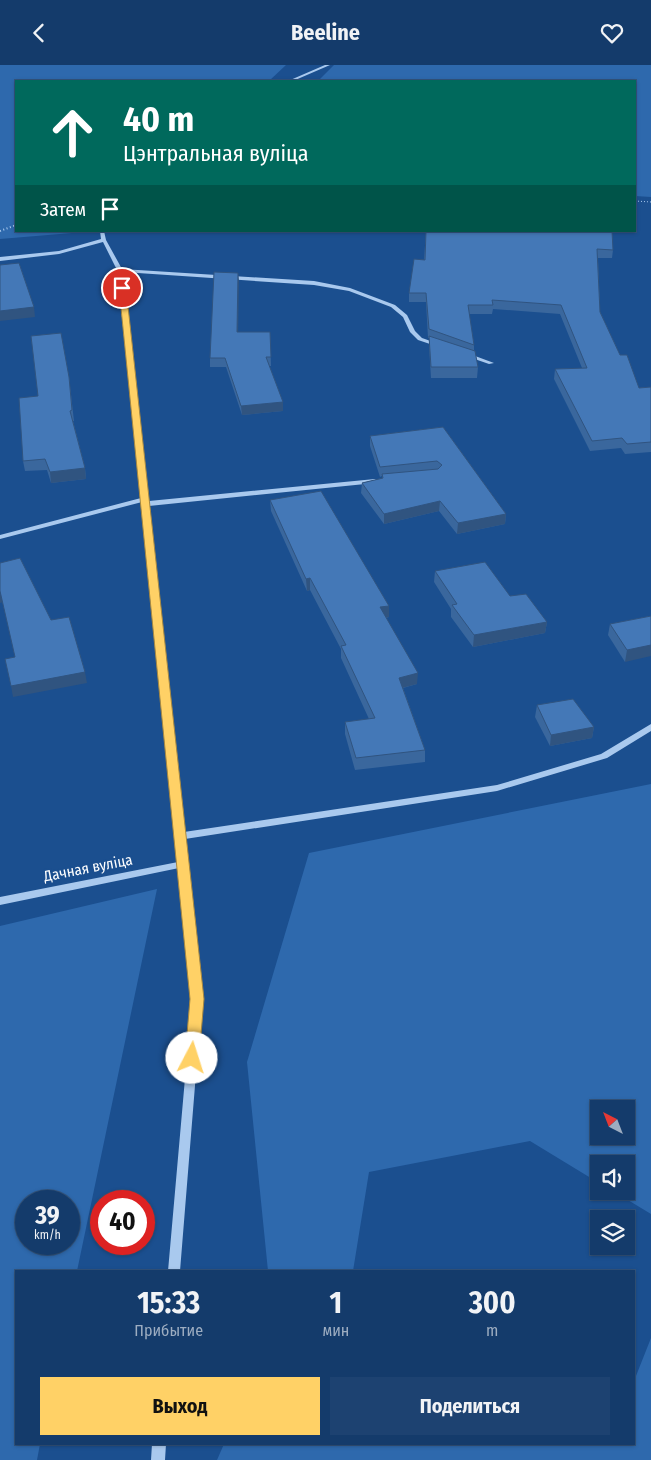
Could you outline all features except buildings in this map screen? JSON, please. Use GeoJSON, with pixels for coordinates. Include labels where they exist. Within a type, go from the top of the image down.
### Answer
{"type":"FeatureCollection","features":[{"type":"Feature","properties":{"kind":"street"},"geometry":{"type":"LineString","coordinates":[[292,80],[328,65]]}},
{"type":"Feature","properties":{"kind":"street"},"geometry":{"type":"LineString","coordinates":[[102,232],[104,240],[120,270],[197,999],[174,1270]]}},
{"type":"Feature","properties":{"kind":"street"},"geometry":{"type":"LineString","coordinates":[[0,259],[60,252],[104,240]]}},
{"type":"Feature","properties":{"kind":"street"},"geometry":{"type":"LineString","coordinates":[[120,270],[314,283],[350,290],[393,306],[405,316],[413,332],[420,339],[447,348]]}},
{"type":"Feature","properties":{"kind":"street"},"geometry":{"type":"LineString","coordinates":[[456,351],[491,363]]}},
{"type":"Feature","properties":{"kind":"street"},"geometry":{"type":"LineString","coordinates":[[0,537],[144,502],[388,480]]}},
{"type":"Feature","properties":{"kind":"street"},"geometry":{"type":"LineString","coordinates":[[181,836],[497,789],[604,756],[651,727]]}},
{"type":"Feature","properties":{"kind":"street","name":"Дачная вуліца"},"geometry":{"type":"LineString","coordinates":[[0,901],[183,864]]}},
{"type":"Feature","properties":{"kind":"street"},"geometry":{"type":"LineString","coordinates":[[158,1460],[159,1445]]}},
{"type":"Feature","properties":{"kind":"path"},"geometry":{"type":"LineString","coordinates":[[636,201],[651,202]]}},
{"type":"Feature","properties":{"kind":"path"},"geometry":{"type":"LineString","coordinates":[[0,231],[15,225]]}},
{"type":"Feature","properties":{"kind":"shaded area"},"geometry":{"type":"Polygon","coordinates":[[[0,65],[286,65],[270,80],[15,80],[15,232],[84,232],[0,239],[0,65]]]}},
{"type":"Feature","properties":{"kind":"shaded area"},"geometry":{"type":"Polygon","coordinates":[[[334,65],[651,65],[651,197],[636,196],[636,80],[319,80],[334,65]]]}},
{"type":"Feature","properties":{"kind":"shaded area"},"geometry":{"type":"Polygon","coordinates":[[[651,784],[651,1214],[628,1200],[635,1200],[635,1155],[590,1155],[590,1178],[530,1141],[369,1172],[353,1270],[268,1270],[247,1062],[309,853],[651,784]]]}},
{"type":"Feature","properties":{"kind":"shaded area"},"geometry":{"type":"Polygon","coordinates":[[[157,889],[94,1190],[90,1190],[90,1209],[77,1270],[15,1270],[15,1445],[40,1445],[37,1460],[0,1460],[0,926],[157,889]]]}},
{"type":"Feature","properties":{"kind":"shaded area"},"geometry":{"type":"Polygon","coordinates":[[[651,1338],[651,1460],[217,1460],[224,1445],[635,1445],[635,1378],[651,1338]]]}},
{"type":"Feature","properties":{"kind":"route"},"geometry":{"type":"LineString","coordinates":[[122,288],[197,999],[192,1058]]}}]}
